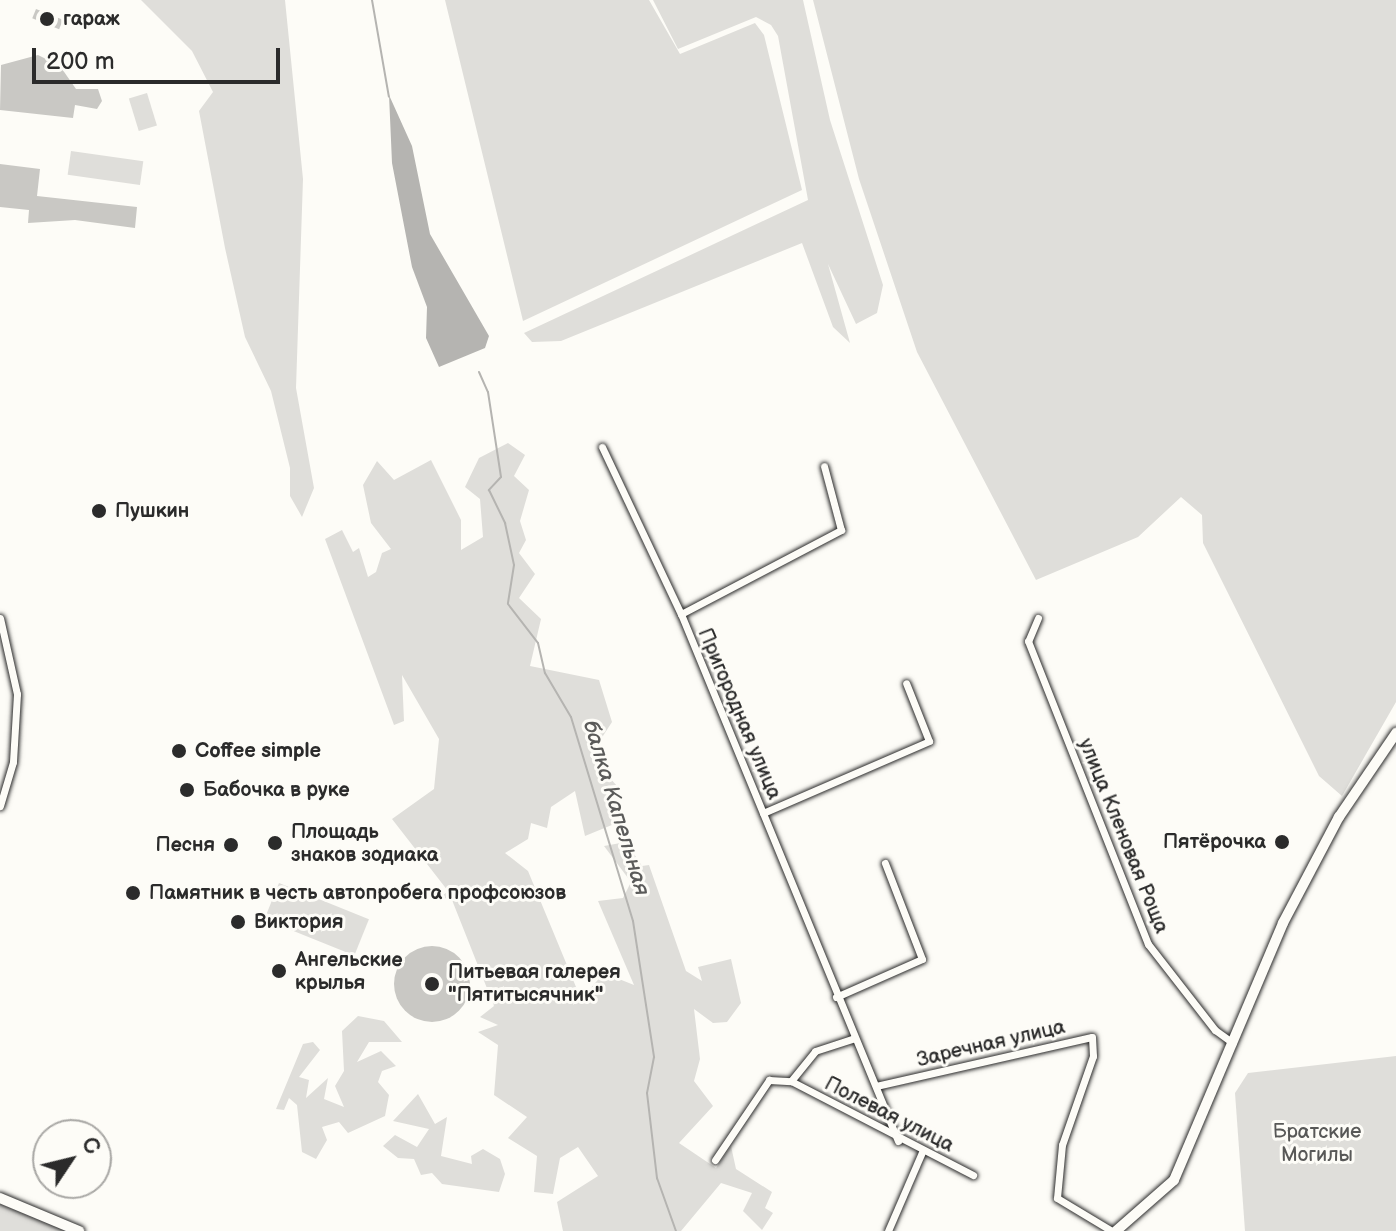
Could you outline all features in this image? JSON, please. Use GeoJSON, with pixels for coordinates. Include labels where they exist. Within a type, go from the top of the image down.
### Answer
{"type":"FeatureCollection","features":[{"type":"Feature","properties":{"kind":"street","name":"Пригородная улица"},"geometry":{"type":"LineString","coordinates":[[602,447],[681,614],[853,1039],[898,1141]]}},
{"type":"Feature","properties":{"kind":"street"},"geometry":{"type":"LineString","coordinates":[[681,614],[841,530],[824,466]]}},
{"type":"Feature","properties":{"kind":"street"},"geometry":{"type":"LineString","coordinates":[[0,618],[17,694],[13,762],[0,806]]}},
{"type":"Feature","properties":{"kind":"street","name":"улица Кленовая Роща"},"geometry":{"type":"LineString","coordinates":[[1038,618],[1028,641],[1148,944],[1215,1030],[1233,1043]]}},
{"type":"Feature","properties":{"kind":"street"},"geometry":{"type":"LineString","coordinates":[[763,813],[929,741],[906,683]]}},
{"type":"Feature","properties":{"kind":"street"},"geometry":{"type":"LineString","coordinates":[[1114,1231],[1174,1180],[1283,923],[1339,817],[1396,733]]}},
{"type":"Feature","properties":{"kind":"street"},"geometry":{"type":"LineString","coordinates":[[836,997],[922,959],[885,863]]}},
{"type":"Feature","properties":{"kind":"street","name":"Заречная улица"},"geometry":{"type":"LineString","coordinates":[[876,1086],[1092,1037],[1093,1056],[1062,1145],[1057,1198],[1114,1231]]}},
{"type":"Feature","properties":{"kind":"street"},"geometry":{"type":"LineString","coordinates":[[715,1160],[769,1080],[791,1081],[815,1051],[853,1039]]}},
{"type":"Feature","properties":{"kind":"street","name":"Полевая улица"},"geometry":{"type":"LineString","coordinates":[[791,1081],[898,1141],[973,1175]]}},
{"type":"Feature","properties":{"kind":"street"},"geometry":{"type":"LineString","coordinates":[[888,1231],[922,1152]]}},
{"type":"Feature","properties":{"kind":"street"},"geometry":{"type":"LineString","coordinates":[[0,1198],[79,1231]]}},
{"type":"Feature","properties":{"kind":"green space"},"geometry":{"type":"Polygon","coordinates":[[[141,0],[285,0],[303,179],[296,388],[314,488],[302,517],[290,496],[290,468],[271,391],[245,337],[225,248],[199,111],[213,92],[192,51],[141,0]]]}},
{"type":"Feature","properties":{"kind":"green space"},"geometry":{"type":"Polygon","coordinates":[[[445,0],[649,0],[680,54],[755,23],[764,35],[802,190],[523,321],[445,0]]]}},
{"type":"Feature","properties":{"kind":"green space"},"geometry":{"type":"Polygon","coordinates":[[[653,0],[803,0],[830,120],[883,285],[877,313],[856,324],[828,264],[850,343],[833,327],[802,243],[561,341],[532,342],[524,333],[808,200],[778,36],[771,25],[756,17],[678,49],[653,0]]]}},
{"type":"Feature","properties":{"kind":"green space"},"geometry":{"type":"Polygon","coordinates":[[[813,0],[1396,0],[1396,702],[1342,796],[1319,776],[1203,543],[1202,515],[1181,497],[1138,537],[1036,580],[917,352],[859,179],[813,0]]]}},
{"type":"Feature","properties":{"kind":"green space"},"geometry":{"type":"Polygon","coordinates":[[[147,93],[157,126],[139,131],[129,99],[147,93]]]}},
{"type":"Feature","properties":{"kind":"green space"},"geometry":{"type":"Polygon","coordinates":[[[71,151],[143,161],[140,185],[68,175],[71,151]]]}},
{"type":"Feature","properties":{"kind":"green space"},"geometry":{"type":"Polygon","coordinates":[[[508,443],[525,455],[514,476],[529,490],[520,521],[526,540],[519,553],[535,574],[519,598],[541,619],[530,666],[599,680],[612,722],[590,756],[618,787],[624,820],[585,836],[575,791],[551,807],[547,828],[531,823],[528,839],[505,853],[528,871],[581,999],[604,973],[634,985],[598,901],[623,898],[631,882],[604,846],[626,842],[642,866],[649,865],[686,971],[702,981],[698,967],[731,959],[741,1003],[727,1022],[713,1023],[694,1009],[700,1059],[694,1081],[713,1106],[679,1143],[716,1168],[731,1146],[736,1169],[772,1192],[765,1208],[773,1213],[762,1230],[743,1211],[752,1193],[721,1183],[681,1231],[563,1231],[557,1202],[598,1176],[578,1147],[560,1158],[553,1194],[534,1192],[537,1156],[508,1138],[527,1117],[494,1095],[498,1045],[478,1032],[498,1025],[480,1017],[494,1006],[452,900],[441,897],[448,891],[392,819],[434,789],[439,739],[402,675],[404,721],[394,725],[325,539],[342,530],[353,552],[359,548],[368,577],[376,572],[382,553],[391,549],[371,523],[363,485],[377,461],[394,480],[431,460],[461,520],[461,550],[483,537],[480,499],[465,487],[479,458],[508,443]]]}},
{"type":"Feature","properties":{"kind":"green space"},"geometry":{"type":"Polygon","coordinates":[[[279,883],[369,919],[354,955],[264,919],[279,883]]]}},
{"type":"Feature","properties":{"kind":"green space"},"geometry":{"type":"Polygon","coordinates":[[[358,1016],[384,1021],[402,1042],[369,1042],[357,1062],[381,1051],[396,1066],[382,1071],[378,1082],[389,1095],[385,1116],[348,1133],[339,1122],[322,1127],[327,1140],[316,1159],[302,1152],[297,1105],[289,1098],[284,1110],[276,1109],[303,1044],[313,1042],[320,1050],[299,1077],[309,1080],[306,1098],[328,1078],[324,1099],[344,1107],[335,1086],[344,1071],[342,1031],[358,1016]]]}},
{"type":"Feature","properties":{"kind":"green space","name":"Братские Могилы"},"geometry":{"type":"Polygon","coordinates":[[[1396,1056],[1396,1231],[1245,1231],[1235,1093],[1248,1073],[1396,1056]]]}},
{"type":"Feature","properties":{"kind":"green space"},"geometry":{"type":"Polygon","coordinates":[[[418,1094],[435,1124],[447,1117],[441,1156],[472,1164],[471,1156],[483,1149],[500,1159],[505,1174],[499,1192],[442,1184],[432,1173],[421,1175],[414,1159],[398,1158],[383,1146],[395,1135],[417,1147],[429,1129],[393,1121],[418,1094]]]}},
{"type":"Feature","properties":{"kind":"green space"},"geometry":{"type":"Polygon","coordinates":[[[0,1204],[67,1231],[0,1231],[0,1204]]]}},
{"type":"Feature","properties":{"kind":"shaded area"},"geometry":{"type":"Polygon","coordinates":[[[389,95],[412,146],[430,234],[489,336],[485,348],[439,367],[426,338],[427,307],[412,267],[392,163],[389,95]]]}},
{"type":"Feature","properties":{"kind":"building","name":"гараж"},"geometry":{"type":"Polygon","coordinates":[[[36,9],[63,20],[59,29],[32,18],[36,9]]]}},
{"type":"Feature","properties":{"kind":"building"},"geometry":{"type":"Polygon","coordinates":[[[38,55],[60,66],[76,89],[98,89],[102,101],[97,109],[75,105],[73,118],[0,110],[1,65],[38,55]]]}},
{"type":"Feature","properties":{"kind":"building"},"geometry":{"type":"Polygon","coordinates":[[[0,164],[40,169],[37,196],[137,207],[135,228],[75,220],[28,223],[29,210],[0,207],[0,164]]]}},
{"type":"Feature","properties":{"kind":"building","name":"Питьевая галерея \"Пятитысячник\""},"geometry":{"type":"Polygon","coordinates":[[[432,946],[446,949],[459,957],[467,970],[470,984],[467,998],[459,1011],[446,1019],[432,1022],[418,1019],[405,1011],[397,998],[394,984],[397,970],[405,957],[418,949],[432,946]]]}},
{"type":"Feature","properties":{"kind":"waterway","name":"балка Капельная"},"geometry":{"type":"LineString","coordinates":[[372,0],[389,97]]}},
{"type":"Feature","properties":{"kind":"waterway","name":"балка Капельная"},"geometry":{"type":"LineString","coordinates":[[479,372],[488,392],[501,477],[489,490],[505,523],[514,565],[508,604],[538,643],[545,673],[571,717],[633,921],[654,1057],[647,1093],[657,1178],[676,1231]]}},
{"type":"Feature","properties":{"kind":"place","name":"гараж"},"geometry":{"type":"Point","coordinates":[47,19]}},
{"type":"Feature","properties":{"kind":"place","name":"Пушкин"},"geometry":{"type":"Point","coordinates":[99,511]}},
{"type":"Feature","properties":{"kind":"place","name":"Coffee simple"},"geometry":{"type":"Point","coordinates":[179,751]}},
{"type":"Feature","properties":{"kind":"place","name":"Бабочка в руке"},"geometry":{"type":"Point","coordinates":[187,790]}},
{"type":"Feature","properties":{"kind":"place","name":"Пятёрочка"},"geometry":{"type":"Point","coordinates":[1282,842]}},
{"type":"Feature","properties":{"kind":"place","name":"Площадь знаков зодиака"},"geometry":{"type":"Point","coordinates":[275,843]}},
{"type":"Feature","properties":{"kind":"place","name":"Песня"},"geometry":{"type":"Point","coordinates":[231,845]}},
{"type":"Feature","properties":{"kind":"place","name":"Памятник в честь автопробега профсоюзов"},"geometry":{"type":"Point","coordinates":[133,893]}},
{"type":"Feature","properties":{"kind":"place","name":"Виктория"},"geometry":{"type":"Point","coordinates":[238,922]}},
{"type":"Feature","properties":{"kind":"place","name":"Ангельские крылья"},"geometry":{"type":"Point","coordinates":[279,971]}},
{"type":"Feature","properties":{"kind":"place","name":"Питьевая галерея \"Пятитысячник\""},"geometry":{"type":"Point","coordinates":[432,984]}}]}
